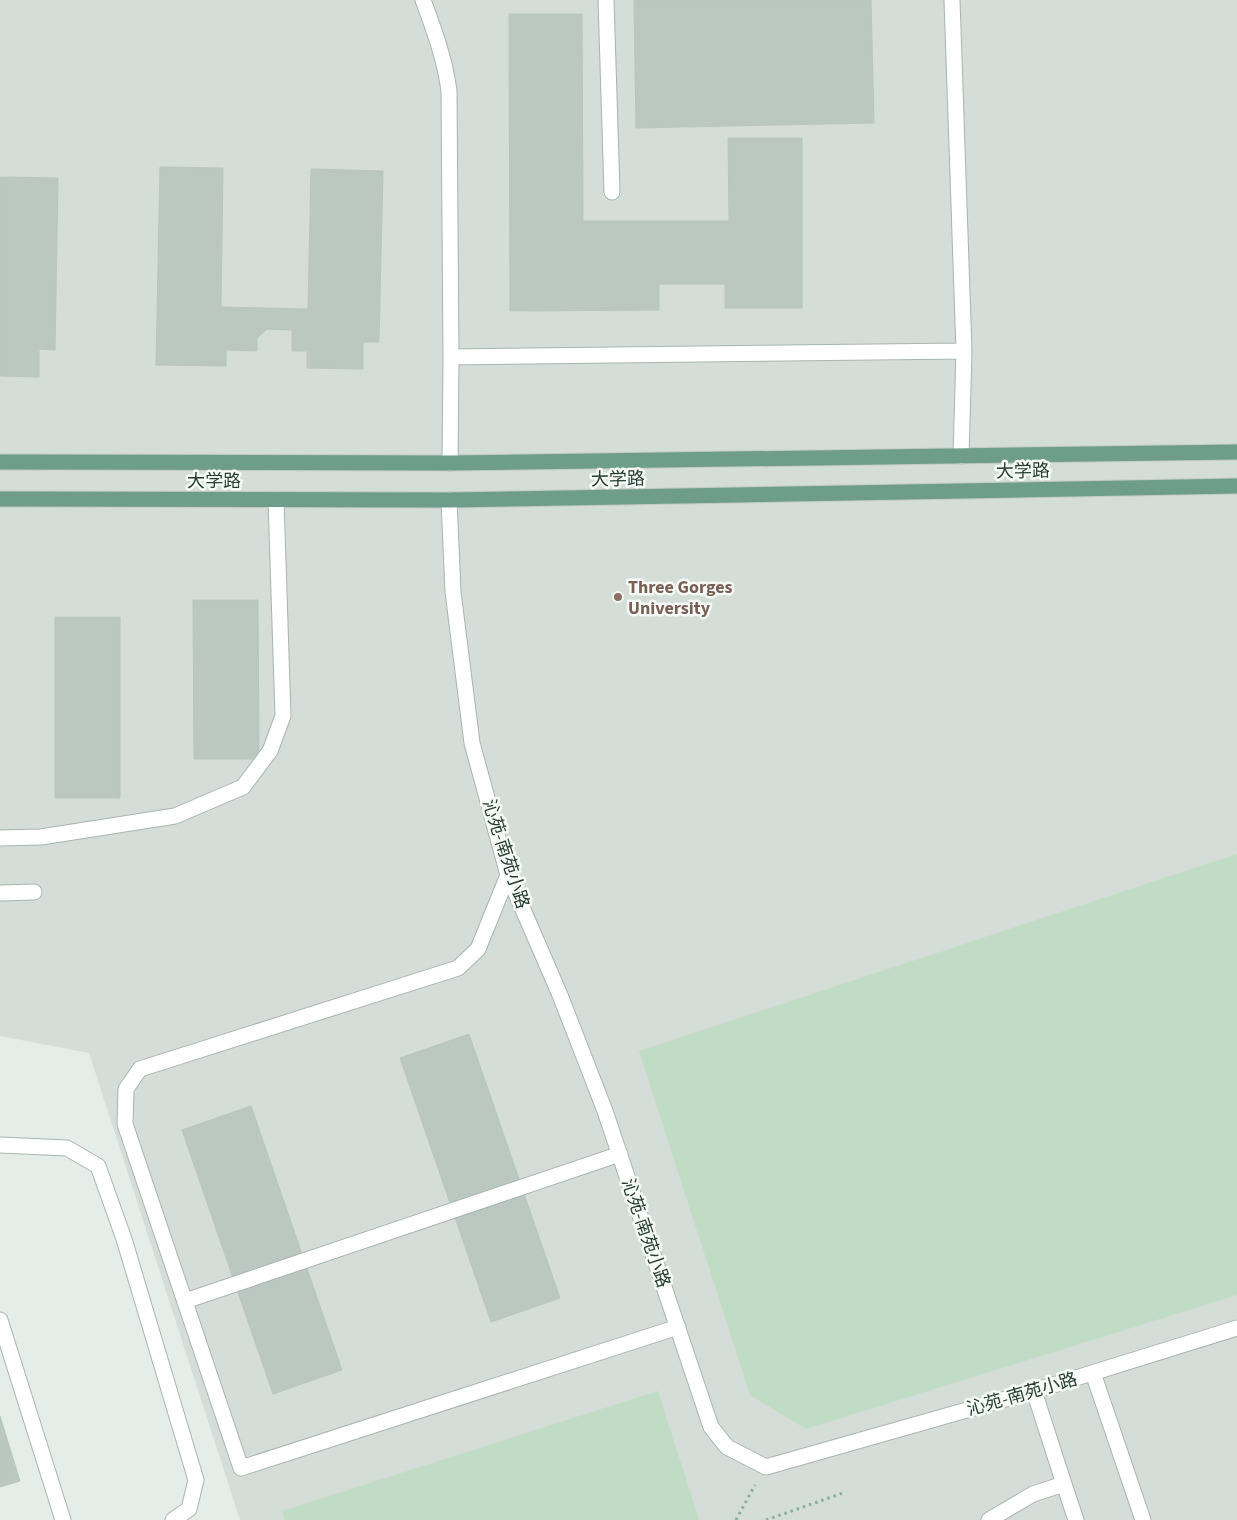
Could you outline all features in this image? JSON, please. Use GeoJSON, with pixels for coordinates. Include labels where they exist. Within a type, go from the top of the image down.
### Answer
{"type":"FeatureCollection","features":[{"type":"Feature","properties":{"kind":"main road","name":"大学路"},"geometry":{"type":"LineString","coordinates":[[0,462],[450,463],[1237,452]]}},
{"type":"Feature","properties":{"kind":"main road","name":"大学路"},"geometry":{"type":"LineString","coordinates":[[0,499],[449,500],[1237,486]]}},
{"type":"Feature","properties":{"kind":"street"},"geometry":{"type":"LineString","coordinates":[[423,0],[441,47],[447,69],[449,91],[450,463]]}},
{"type":"Feature","properties":{"kind":"street"},"geometry":{"type":"LineString","coordinates":[[606,0],[612,192]]}},
{"type":"Feature","properties":{"kind":"street"},"geometry":{"type":"LineString","coordinates":[[952,0],[964,352],[961,456]]}},
{"type":"Feature","properties":{"kind":"street"},"geometry":{"type":"LineString","coordinates":[[451,357],[964,352]]}},
{"type":"Feature","properties":{"kind":"street"},"geometry":{"type":"LineString","coordinates":[[0,838],[41,837],[175,816],[243,787],[270,751],[283,716],[276,500]]}},
{"type":"Feature","properties":{"kind":"street","name":"沁苑-南苑小路"},"geometry":{"type":"LineString","coordinates":[[449,500],[453,592],[472,743],[508,875],[560,995],[605,1111],[711,1427],[727,1447],[766,1467],[1034,1391],[1237,1328]]}},
{"type":"Feature","properties":{"kind":"street"},"geometry":{"type":"LineString","coordinates":[[508,875],[478,949],[458,968],[140,1069],[126,1089],[125,1124],[241,1468],[678,1327]]}},
{"type":"Feature","properties":{"kind":"street"},"geometry":{"type":"LineString","coordinates":[[0,893],[34,892]]}},
{"type":"Feature","properties":{"kind":"street"},"geometry":{"type":"LineString","coordinates":[[0,1145],[67,1148],[98,1166],[124,1238],[196,1480],[188,1509],[173,1520]]}},
{"type":"Feature","properties":{"kind":"street"},"geometry":{"type":"LineString","coordinates":[[185,1301],[620,1154]]}},
{"type":"Feature","properties":{"kind":"street"},"geometry":{"type":"LineString","coordinates":[[0,1320],[63,1520]]}},
{"type":"Feature","properties":{"kind":"street"},"geometry":{"type":"LineString","coordinates":[[1093,1373],[1143,1520]]}},
{"type":"Feature","properties":{"kind":"street"},"geometry":{"type":"LineString","coordinates":[[1034,1391],[1076,1520]]}},
{"type":"Feature","properties":{"kind":"street"},"geometry":{"type":"LineString","coordinates":[[989,1520],[1033,1494],[1064,1484]]}},
{"type":"Feature","properties":{"kind":"path"},"geometry":{"type":"LineString","coordinates":[[736,1520],[766,1467]]}},
{"type":"Feature","properties":{"kind":"path"},"geometry":{"type":"LineString","coordinates":[[766,1520],[843,1493]]}},
{"type":"Feature","properties":{"kind":"shaded area","name":"Three Gorges University"},"geometry":{"type":"Polygon","coordinates":[[[0,0],[1237,0],[1237,1520],[240,1520],[89,1053],[0,1036],[0,0]]]}},
{"type":"Feature","properties":{"kind":"green space"},"geometry":{"type":"Polygon","coordinates":[[[1237,854],[1237,1295],[806,1429],[750,1395],[639,1051],[1237,854]]]}},
{"type":"Feature","properties":{"kind":"green space"},"geometry":{"type":"Polygon","coordinates":[[[658,1391],[699,1520],[285,1520],[282,1511],[658,1391]]]}},
{"type":"Feature","properties":{"kind":"building"},"geometry":{"type":"Polygon","coordinates":[[[634,0],[871,0],[874,123],[636,128],[634,0]]]}},
{"type":"Feature","properties":{"kind":"building"},"geometry":{"type":"Polygon","coordinates":[[[509,14],[582,14],[583,221],[729,221],[728,138],[802,138],[802,308],[725,308],[725,284],[659,284],[659,310],[510,311],[509,14]]]}},
{"type":"Feature","properties":{"kind":"building"},"geometry":{"type":"Polygon","coordinates":[[[160,167],[223,168],[221,307],[308,309],[311,169],[383,171],[379,342],[363,342],[363,369],[307,368],[307,351],[292,351],[292,330],[267,329],[257,338],[257,351],[226,350],[226,366],[156,365],[160,167]]]}},
{"type":"Feature","properties":{"kind":"building"},"geometry":{"type":"Polygon","coordinates":[[[0,177],[58,178],[55,350],[39,349],[39,377],[0,376],[0,177]]]}},
{"type":"Feature","properties":{"kind":"building"},"geometry":{"type":"Polygon","coordinates":[[[193,600],[258,600],[259,759],[194,759],[193,600]]]}},
{"type":"Feature","properties":{"kind":"building"},"geometry":{"type":"Polygon","coordinates":[[[55,617],[120,617],[120,798],[55,798],[55,617]]]}},
{"type":"Feature","properties":{"kind":"building"},"geometry":{"type":"Polygon","coordinates":[[[469,1034],[560,1298],[491,1322],[400,1058],[469,1034]]]}},
{"type":"Feature","properties":{"kind":"building"},"geometry":{"type":"Polygon","coordinates":[[[251,1106],[342,1370],[273,1394],[182,1130],[251,1106]]]}},
{"type":"Feature","properties":{"kind":"building"},"geometry":{"type":"Polygon","coordinates":[[[0,1416],[20,1481],[0,1487],[0,1416]]]}},
{"type":"Feature","properties":{"kind":"place","name":"Three Gorges University"},"geometry":{"type":"Point","coordinates":[618,597]}}]}
